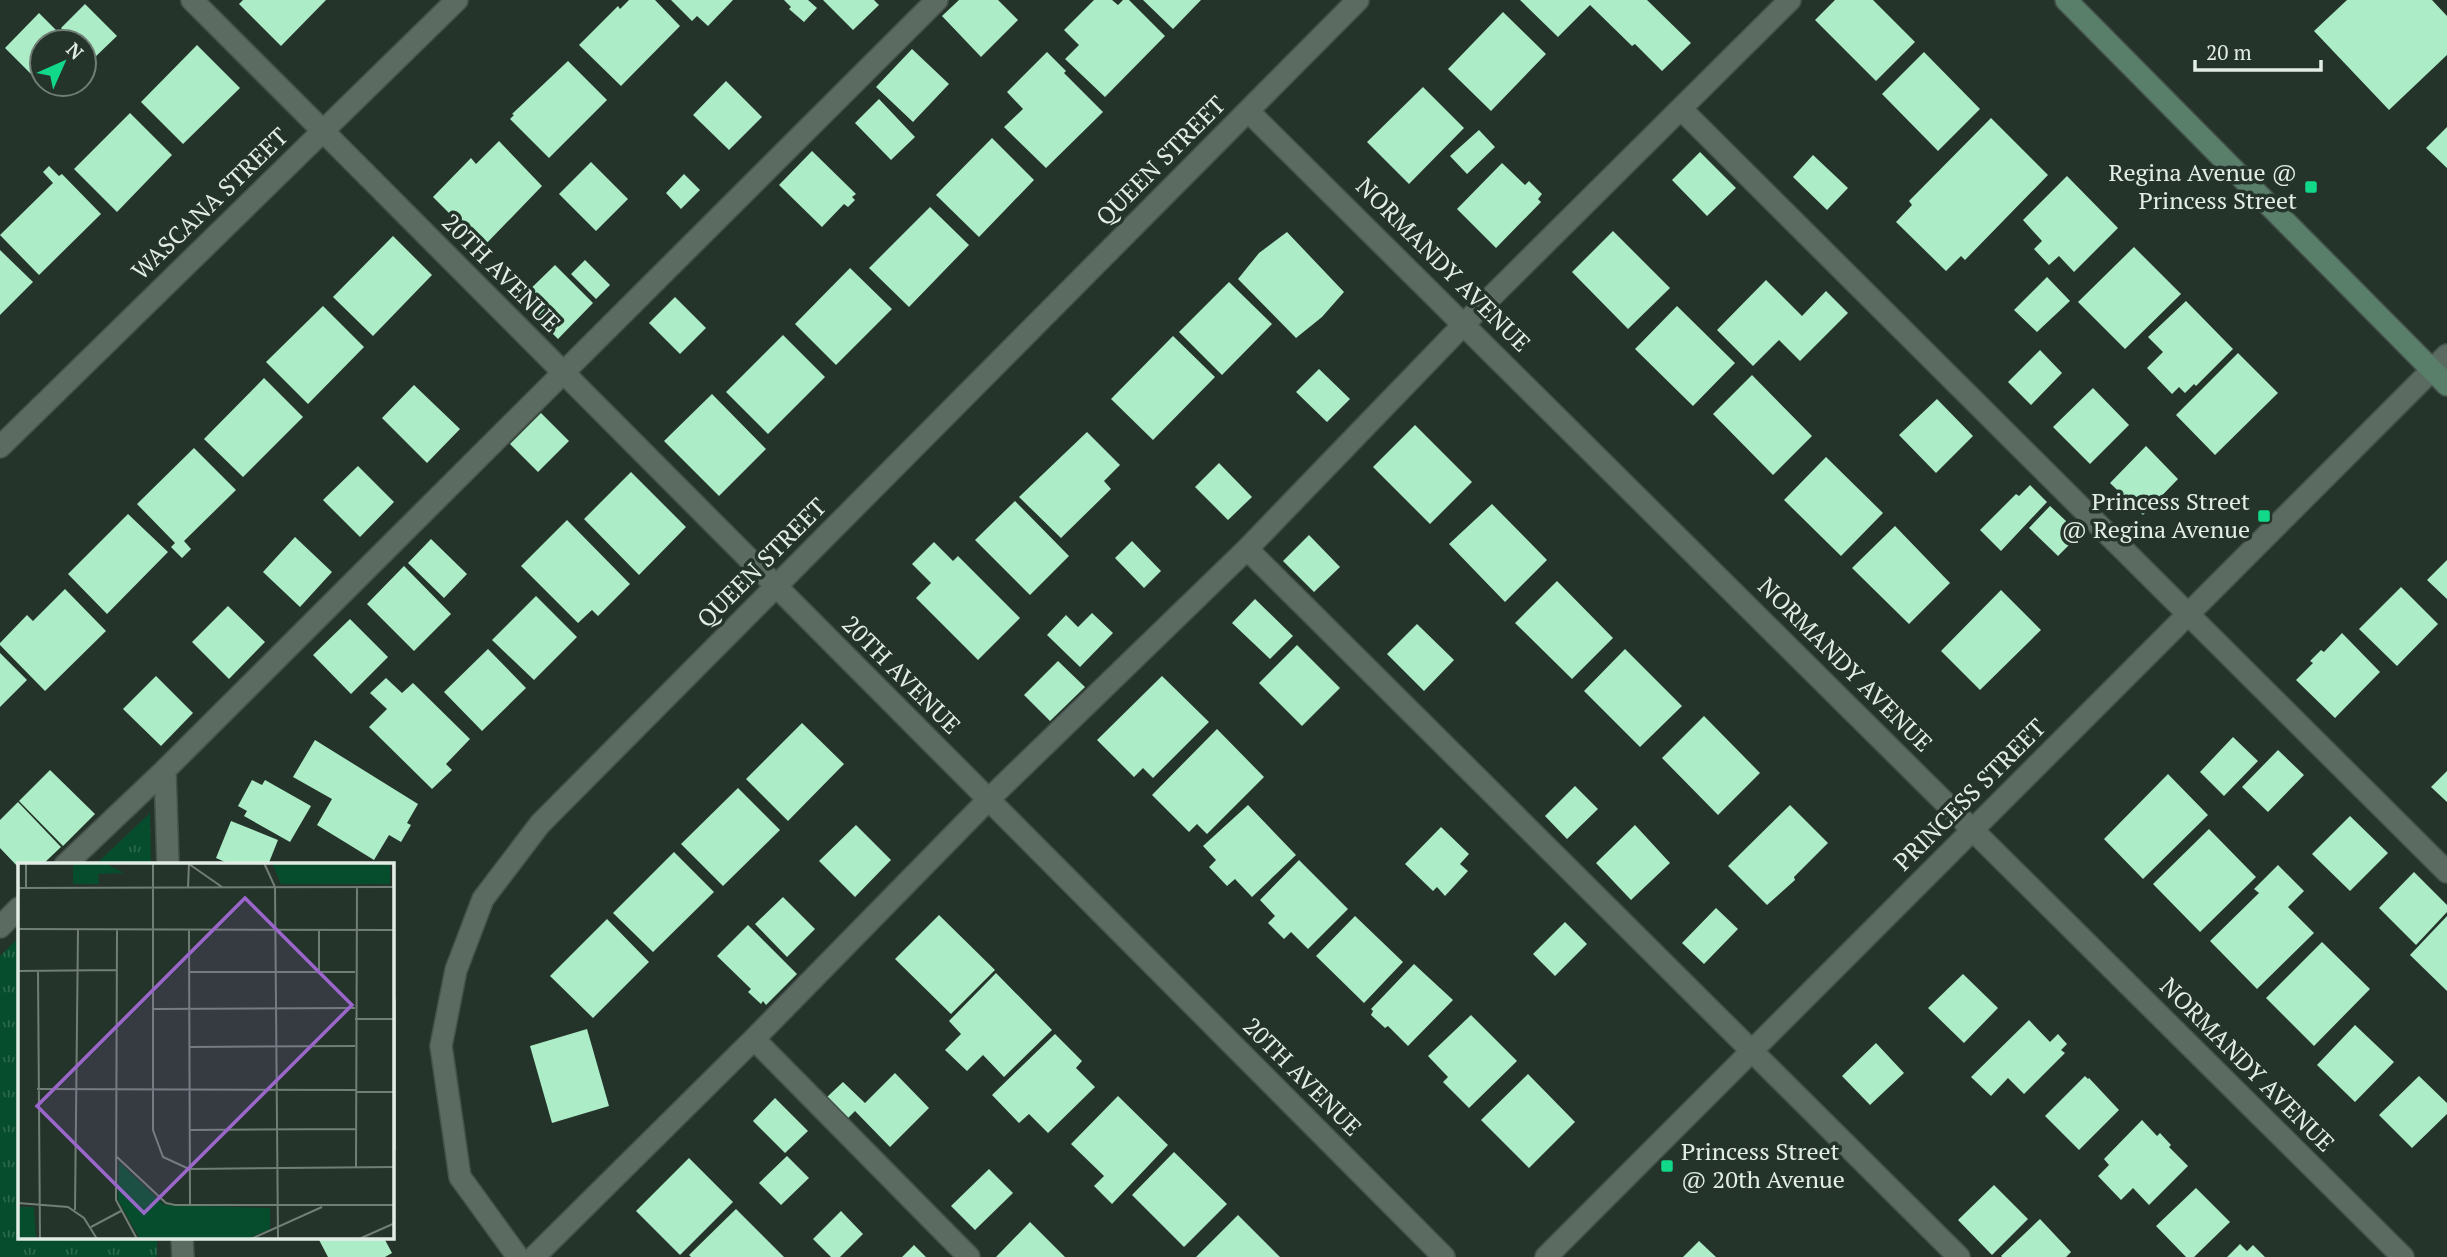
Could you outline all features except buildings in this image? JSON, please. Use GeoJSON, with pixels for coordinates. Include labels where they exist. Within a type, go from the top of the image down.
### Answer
{"type":"FeatureCollection","features":[{"type":"Feature","properties":{"kind":"street","name":"20TH AVENUE"},"geometry":{"type":"LineString","coordinates":[[192,0],[1444,1257]]}},
{"type":"Feature","properties":{"kind":"street","name":"WASCANA STREET"},"geometry":{"type":"LineString","coordinates":[[0,447],[457,0]]}},
{"type":"Feature","properties":{"kind":"street"},"geometry":{"type":"LineString","coordinates":[[67,863],[165,770],[937,0]]}},
{"type":"Feature","properties":{"kind":"street","name":"QUEEN STREET"},"geometry":{"type":"LineString","coordinates":[[518,1257],[460,1177],[441,1046],[456,970],[482,899],[540,824],[1358,0]]}},
{"type":"Feature","properties":{"kind":"street"},"geometry":{"type":"LineString","coordinates":[[534,1257],[754,1039],[988,800],[1247,549],[1465,323],[1790,0]]}},
{"type":"Feature","properties":{"kind":"street"},"geometry":{"type":"LineString","coordinates":[[2066,0],[2442,370]]}},
{"type":"Feature","properties":{"kind":"street"},"geometry":{"type":"LineString","coordinates":[[1681,109],[2447,873]]}},
{"type":"Feature","properties":{"kind":"street","name":"NORMANDY AVENUE"},"geometry":{"type":"LineString","coordinates":[[1248,111],[1465,323],[2403,1257]]}},
{"type":"Feature","properties":{"kind":"street","name":"PRINCESS STREET"},"geometry":{"type":"LineString","coordinates":[[1546,1257],[2188,614],[2442,370]]}},
{"type":"Feature","properties":{"kind":"street"},"geometry":{"type":"LineString","coordinates":[[1247,549],[1959,1257]]}},
{"type":"Feature","properties":{"kind":"street"},"geometry":{"type":"LineString","coordinates":[[165,770],[168,863]]}},
{"type":"Feature","properties":{"kind":"street"},"geometry":{"type":"LineString","coordinates":[[0,927],[18,909]]}},
{"type":"Feature","properties":{"kind":"street"},"geometry":{"type":"LineString","coordinates":[[754,1039],[970,1257]]}},
{"type":"Feature","properties":{"kind":"green space"},"geometry":{"type":"Polygon","coordinates":[[[150,813],[151,863],[97,863],[150,813]]]}},
{"type":"Feature","properties":{"kind":"green space"},"geometry":{"type":"Polygon","coordinates":[[[18,938],[18,1240],[157,1240],[157,1257],[0,1257],[0,956],[18,938]]]}},
{"type":"Feature","properties":{"kind":"place","name":"Regina Avenue @ Princess Street"},"geometry":{"type":"Point","coordinates":[2311,187]}},
{"type":"Feature","properties":{"kind":"place","name":"Princess Street @ Regina Avenue"},"geometry":{"type":"Point","coordinates":[2264,516]}},
{"type":"Feature","properties":{"kind":"place","name":"Princess Street @ 20th Avenue"},"geometry":{"type":"Point","coordinates":[1667,1166]}}]}
